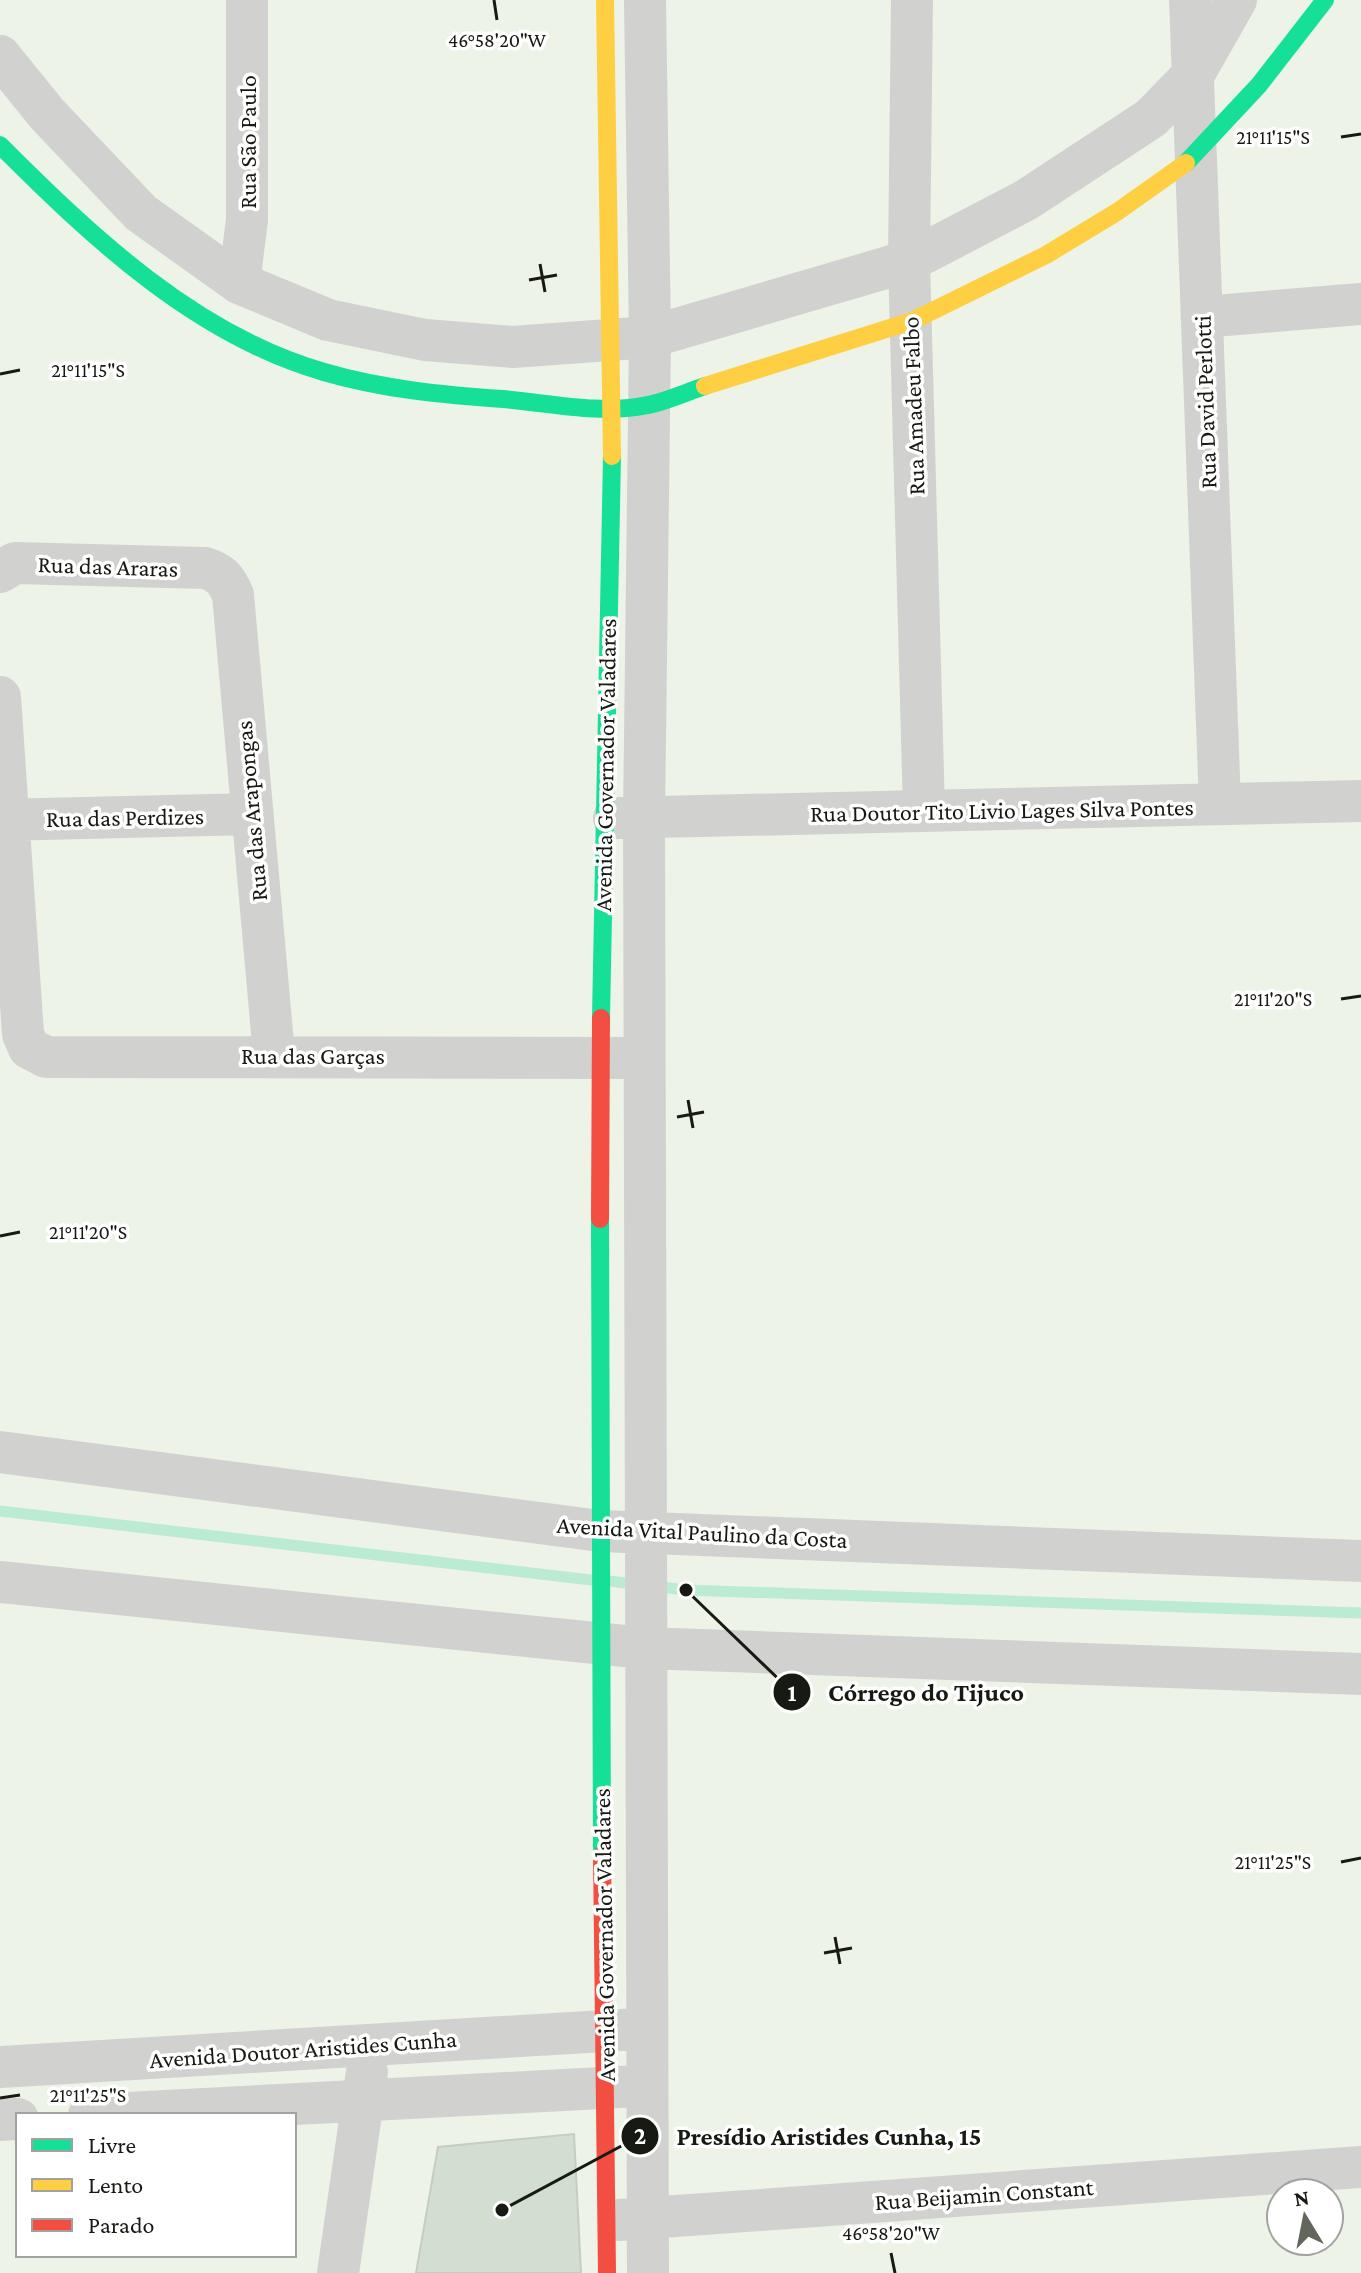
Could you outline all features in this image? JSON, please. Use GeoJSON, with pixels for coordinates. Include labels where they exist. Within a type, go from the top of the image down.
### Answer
{"type":"FeatureCollection","features":[{"type":"Feature","properties":{"kind":"street","name":"Rua São Paulo"},"geometry":{"type":"LineString","coordinates":[[239,283],[247,220],[247,0]]}},
{"type":"Feature","properties":{"kind":"street","name":"Avenida Governador Valadares"},"geometry":{"type":"LineString","coordinates":[[605,0],[630,339]]}},
{"type":"Feature","properties":{"kind":"street","name":"Avenida Governador Valadares"},"geometry":{"type":"LineString","coordinates":[[607,2273],[607,2221],[626,2086],[644,1636],[644,819],[630,339],[645,0]]}},
{"type":"Feature","properties":{"kind":"street","name":"Rua Amadeu Falbo"},"geometry":{"type":"LineString","coordinates":[[912,0],[909,261],[924,811]]}},
{"type":"Feature","properties":{"kind":"street","name":"Rua David Perlotti"},"geometry":{"type":"LineString","coordinates":[[1190,0],[1194,74],[1193,158],[1220,804]]}},
{"type":"Feature","properties":{"kind":"street"},"geometry":{"type":"LineString","coordinates":[[0,56],[47,114],[141,213],[239,283],[328,320],[425,340],[513,347],[630,339],[909,261],[1026,200],[1151,118],[1194,74],[1236,0]]}},
{"type":"Feature","properties":{"kind":"street"},"geometry":{"type":"LineString","coordinates":[[0,145],[137,269],[217,324],[296,363],[375,385],[630,407],[912,321],[1046,255],[1117,212],[1193,158],[1259,85],[1325,0]]}},
{"type":"Feature","properties":{"kind":"street"},"geometry":{"type":"LineString","coordinates":[[1202,317],[1361,304]]}},
{"type":"Feature","properties":{"kind":"street","name":"Avenida Governador Valadares"},"geometry":{"type":"LineString","coordinates":[[626,2030],[600,1635],[600,1056],[603,818],[630,407]]}},
{"type":"Feature","properties":{"kind":"street","name":"Rua das Araras"},"geometry":{"type":"LineString","coordinates":[[0,572],[15,563],[205,568],[218,572]]}},
{"type":"Feature","properties":{"kind":"street","name":"Rua das Arapongas"},"geometry":{"type":"LineString","coordinates":[[218,572],[227,581],[233,595],[274,1055]]}},
{"type":"Feature","properties":{"kind":"street"},"geometry":{"type":"LineString","coordinates":[[0,697],[5,820]]}},
{"type":"Feature","properties":{"kind":"street","name":"Rua Doutor Tito Livio Lages Silva Pontes"},"geometry":{"type":"LineString","coordinates":[[603,818],[1361,801]]}},
{"type":"Feature","properties":{"kind":"street","name":"Rua das Perdizes"},"geometry":{"type":"LineString","coordinates":[[5,820],[251,814]]}},
{"type":"Feature","properties":{"kind":"street","name":"Rua das Garças"},"geometry":{"type":"LineString","coordinates":[[5,820],[23,1034],[29,1048],[46,1057],[646,1058]]}},
{"type":"Feature","properties":{"kind":"street","name":"Avenida Vital Paulino da Costa"},"geometry":{"type":"LineString","coordinates":[[0,1452],[600,1542],[1361,1561]]}},
{"type":"Feature","properties":{"kind":"street"},"geometry":{"type":"LineString","coordinates":[[0,1582],[600,1635],[1361,1674]]}},
{"type":"Feature","properties":{"kind":"street","name":"Avenida Doutor Aristides Cunha"},"geometry":{"type":"LineString","coordinates":[[0,2067],[626,2030]]}},
{"type":"Feature","properties":{"kind":"street"},"geometry":{"type":"LineString","coordinates":[[338,2273],[365,2099],[369,2045]]}},
{"type":"Feature","properties":{"kind":"street"},"geometry":{"type":"LineString","coordinates":[[77,2063],[79,2113]]}},
{"type":"Feature","properties":{"kind":"street"},"geometry":{"type":"LineString","coordinates":[[124,2113],[626,2086]]}},
{"type":"Feature","properties":{"kind":"street","name":"Avenida Governador Valadares"},"geometry":{"type":"LineString","coordinates":[[626,2086],[648,2218],[648,2273]]}},
{"type":"Feature","properties":{"kind":"street","name":"Rua Beijamin Constant"},"geometry":{"type":"LineString","coordinates":[[607,2221],[1361,2167]]}},
{"type":"Feature","properties":{"kind":"building"},"geometry":{"type":"Polygon","coordinates":[[[574,2134],[581,2273],[416,2273],[438,2147],[574,2134]]]}},
{"type":"Feature","properties":{"kind":"waterway"},"geometry":{"type":"LineString","coordinates":[[0,1511],[591,1580]]}},
{"type":"Feature","properties":{"kind":"waterway"},"geometry":{"type":"LineString","coordinates":[[609,1581],[686,1590],[1361,1613]]}},
{"type":"Feature","properties":{"kind":"traffic: fast"},"geometry":{"type":"LineString","coordinates":[[1186,163],[1259,85],[1325,0]]}},
{"type":"Feature","properties":{"kind":"traffic: fast"},"geometry":{"type":"LineString","coordinates":[[0,145],[109,247],[189,308],[232,334],[324,372],[413,390],[594,409],[648,405],[705,386]]}},
{"type":"Feature","properties":{"kind":"traffic: fast"},"geometry":{"type":"LineString","coordinates":[[601,1018],[612,456]]}},
{"type":"Feature","properties":{"kind":"traffic: fast"},"geometry":{"type":"LineString","coordinates":[[600,1219],[602,1855]]}},
{"type":"Feature","properties":{"kind":"traffic: slow"},"geometry":{"type":"LineString","coordinates":[[605,0],[612,456]]}},
{"type":"Feature","properties":{"kind":"traffic: slow"},"geometry":{"type":"LineString","coordinates":[[705,386],[912,321],[1046,255],[1117,212],[1186,163]]}},
{"type":"Feature","properties":{"kind":"traffic: jam"},"geometry":{"type":"LineString","coordinates":[[600,1219],[601,1018]]}},
{"type":"Feature","properties":{"kind":"traffic: jam"},"geometry":{"type":"LineString","coordinates":[[602,1855],[607,2273]]}},
{"type":"Feature","properties":{"kind":"place","name":"Córrego do Tijuco"},"geometry":{"type":"Point","coordinates":[686,1590]}},
{"type":"Feature","properties":{"kind":"place","name":"Presídio Aristides Cunha, 15"},"geometry":{"type":"Point","coordinates":[502,2210]}}]}
